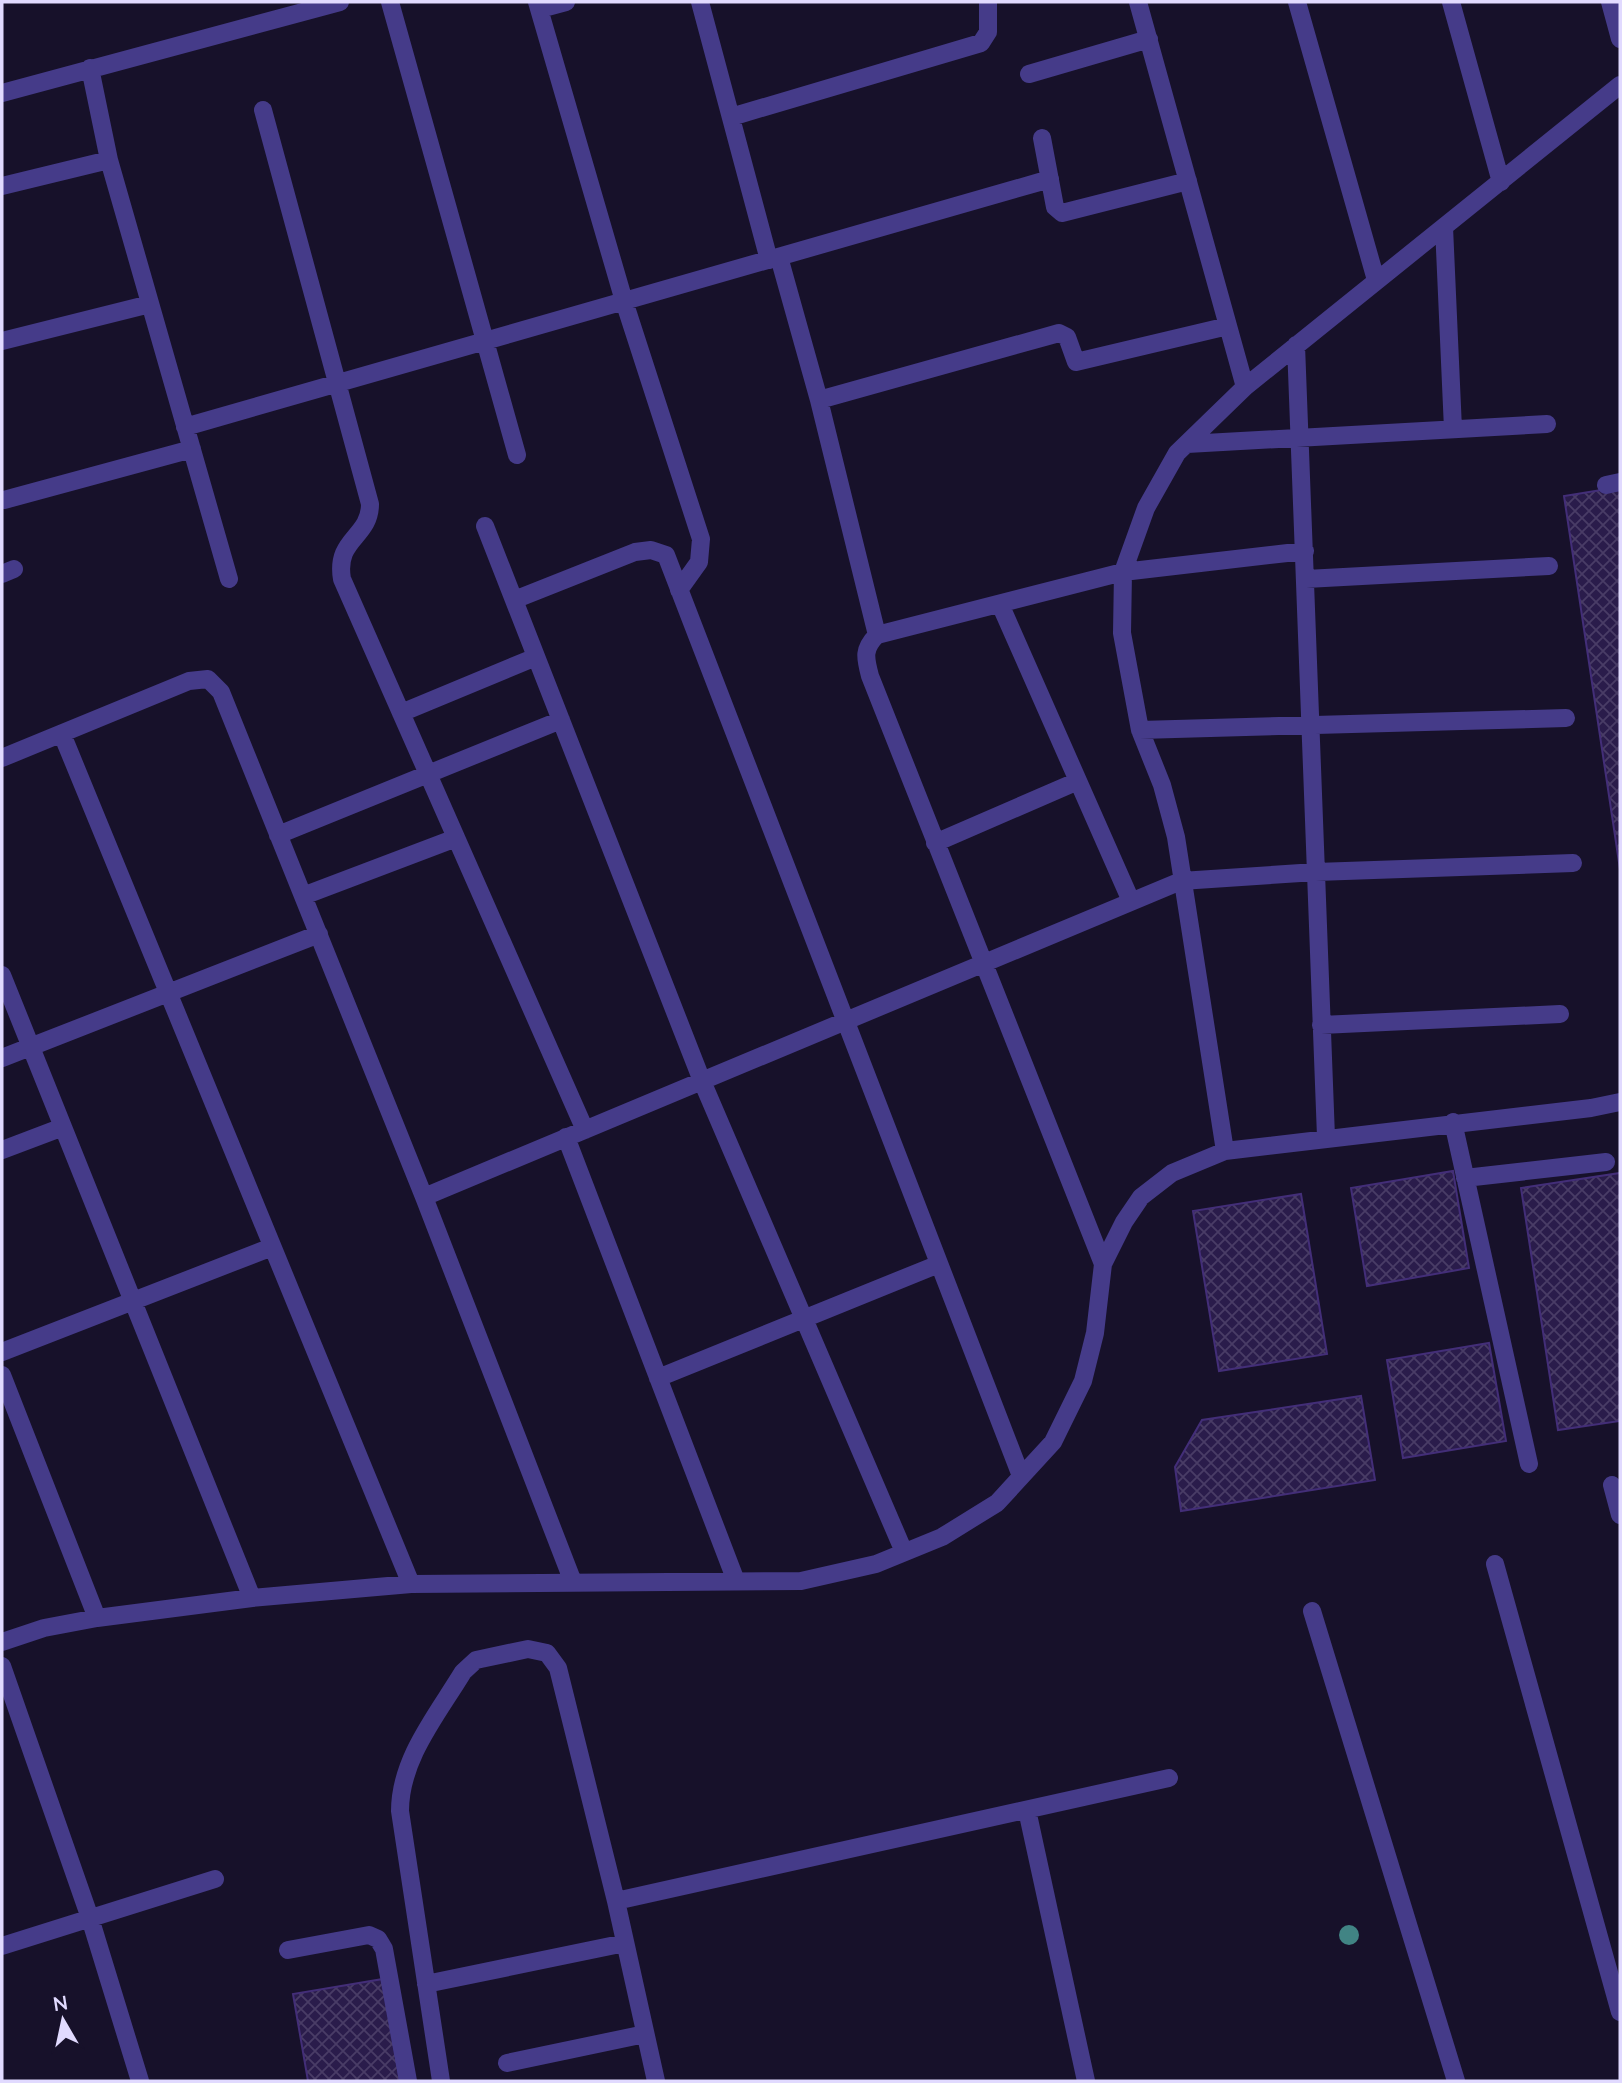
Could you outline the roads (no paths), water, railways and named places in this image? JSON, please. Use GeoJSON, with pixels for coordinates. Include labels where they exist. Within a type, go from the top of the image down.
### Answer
{"type":"FeatureCollection","features":[{"type":"Feature","properties":{"kind":"street"},"geometry":{"type":"LineString","coordinates":[[2,93],[283,9],[340,2]]}},
{"type":"Feature","properties":{"kind":"street"},"geometry":{"type":"LineString","coordinates":[[390,2],[517,455]]}},
{"type":"Feature","properties":{"kind":"street"},"geometry":{"type":"LineString","coordinates":[[566,2],[538,5],[624,301],[701,538],[699,562],[679,590]]}},
{"type":"Feature","properties":{"kind":"street"},"geometry":{"type":"LineString","coordinates":[[700,2],[731,117],[819,400],[877,635]]}},
{"type":"Feature","properties":{"kind":"street"},"geometry":{"type":"LineString","coordinates":[[731,117],[981,43],[988,32],[988,2]]}},
{"type":"Feature","properties":{"kind":"street"},"geometry":{"type":"LineString","coordinates":[[1139,2],[1245,387]]}},
{"type":"Feature","properties":{"kind":"street"},"geometry":{"type":"LineString","coordinates":[[1297,2],[1376,280]]}},
{"type":"Feature","properties":{"kind":"street"},"geometry":{"type":"LineString","coordinates":[[1451,2],[1501,182]]}},
{"type":"Feature","properties":{"kind":"street"},"geometry":{"type":"LineString","coordinates":[[1610,2],[1620,39]]}},
{"type":"Feature","properties":{"kind":"street"},"geometry":{"type":"LineString","coordinates":[[1029,74],[1149,39]]}},
{"type":"Feature","properties":{"kind":"street"},"geometry":{"type":"LineString","coordinates":[[90,68],[109,160],[229,579]]}},
{"type":"Feature","properties":{"kind":"street"},"geometry":{"type":"LineString","coordinates":[[1225,1151],[1173,824],[1162,785],[1140,730],[1122,634],[1123,572],[1146,508],[1177,453],[1245,387],[1620,85]]}},
{"type":"Feature","properties":{"kind":"street"},"geometry":{"type":"LineString","coordinates":[[263,110],[370,504],[370,516],[343,551],[340,566],[342,579],[585,1130]]}},
{"type":"Feature","properties":{"kind":"street"},"geometry":{"type":"LineString","coordinates":[[1042,138],[1055,207],[1062,213],[1188,181]]}},
{"type":"Feature","properties":{"kind":"street"},"geometry":{"type":"LineString","coordinates":[[2,186],[109,160]]}},
{"type":"Feature","properties":{"kind":"street"},"geometry":{"type":"LineString","coordinates":[[185,426],[1050,179]]}},
{"type":"Feature","properties":{"kind":"street"},"geometry":{"type":"LineString","coordinates":[[1444,227],[1453,429]]}},
{"type":"Feature","properties":{"kind":"street"},"geometry":{"type":"LineString","coordinates":[[2,341],[150,304]]}},
{"type":"Feature","properties":{"kind":"street"},"geometry":{"type":"LineString","coordinates":[[819,400],[1059,333],[1067,337],[1076,362],[1228,326]]}},
{"type":"Feature","properties":{"kind":"street"},"geometry":{"type":"LineString","coordinates":[[1296,345],[1326,1137]]}},
{"type":"Feature","properties":{"kind":"street"},"geometry":{"type":"LineString","coordinates":[[1187,444],[1547,424]]}},
{"type":"Feature","properties":{"kind":"street"},"geometry":{"type":"LineString","coordinates":[[4,500],[192,449]]}},
{"type":"Feature","properties":{"kind":"street"},"geometry":{"type":"LineString","coordinates":[[485,526],[702,1081],[905,1552]]}},
{"type":"Feature","properties":{"kind":"street"},"geometry":{"type":"LineString","coordinates":[[514,600],[635,552],[651,550],[666,555],[1021,1476]]}},
{"type":"Feature","properties":{"kind":"street"},"geometry":{"type":"LineString","coordinates":[[1103,1264],[870,676],[864,656],[867,645],[877,635],[1123,572],[1305,551]]}},
{"type":"Feature","properties":{"kind":"street"},"geometry":{"type":"LineString","coordinates":[[1306,579],[1549,566]]}},
{"type":"Feature","properties":{"kind":"street"},"geometry":{"type":"LineString","coordinates":[[1000,604],[1131,901]]}},
{"type":"Feature","properties":{"kind":"street"},"geometry":{"type":"LineString","coordinates":[[401,713],[536,657]]}},
{"type":"Feature","properties":{"kind":"street"},"geometry":{"type":"LineString","coordinates":[[2,758],[189,681],[208,679],[221,692],[424,1197],[573,1582]]}},
{"type":"Feature","properties":{"kind":"street"},"geometry":{"type":"LineString","coordinates":[[1140,730],[1566,718]]}},
{"type":"Feature","properties":{"kind":"street"},"geometry":{"type":"LineString","coordinates":[[278,835],[561,720]]}},
{"type":"Feature","properties":{"kind":"street"},"geometry":{"type":"LineString","coordinates":[[62,734],[411,1584]]}},
{"type":"Feature","properties":{"kind":"street"},"geometry":{"type":"LineString","coordinates":[[935,843],[1078,781]]}},
{"type":"Feature","properties":{"kind":"street"},"geometry":{"type":"LineString","coordinates":[[303,896],[456,838]]}},
{"type":"Feature","properties":{"kind":"street"},"geometry":{"type":"LineString","coordinates":[[424,1197],[1181,881],[1316,872],[1573,863]]}},
{"type":"Feature","properties":{"kind":"street"},"geometry":{"type":"LineString","coordinates":[[2,1058],[319,934]]}},
{"type":"Feature","properties":{"kind":"street"},"geometry":{"type":"LineString","coordinates":[[2,975],[252,1598]]}},
{"type":"Feature","properties":{"kind":"street"},"geometry":{"type":"LineString","coordinates":[[1321,1025],[1560,1014]]}},
{"type":"Feature","properties":{"kind":"street"},"geometry":{"type":"LineString","coordinates":[[2,1642],[44,1628],[97,1618],[252,1598],[411,1584],[801,1581],[876,1564],[942,1537],[997,1503],[1053,1442],[1083,1381],[1095,1333],[1103,1264],[1140,1197],[1172,1173],[1225,1151],[1453,1122],[1591,1108],[1620,1102]]}},
{"type":"Feature","properties":{"kind":"street"},"geometry":{"type":"LineString","coordinates":[[1453,1122],[1529,1464]]}},
{"type":"Feature","properties":{"kind":"street"},"geometry":{"type":"LineString","coordinates":[[2,1150],[62,1127]]}},
{"type":"Feature","properties":{"kind":"street"},"geometry":{"type":"LineString","coordinates":[[566,1138],[736,1581]]}},
{"type":"Feature","properties":{"kind":"street"},"geometry":{"type":"LineString","coordinates":[[1465,1178],[1606,1162]]}},
{"type":"Feature","properties":{"kind":"street"},"geometry":{"type":"LineString","coordinates":[[2,1352],[272,1247]]}},
{"type":"Feature","properties":{"kind":"street"},"geometry":{"type":"LineString","coordinates":[[658,1378],[939,1264]]}},
{"type":"Feature","properties":{"kind":"street"},"geometry":{"type":"LineString","coordinates":[[2,1375],[97,1618]]}},
{"type":"Feature","properties":{"kind":"street"},"geometry":{"type":"LineString","coordinates":[[1612,1485],[1620,1515]]}},
{"type":"Feature","properties":{"kind":"street"},"geometry":{"type":"LineString","coordinates":[[1495,1564],[1620,2012]]}},
{"type":"Feature","properties":{"kind":"street"},"geometry":{"type":"LineString","coordinates":[[1311,1611],[1456,2081]]}},
{"type":"Feature","properties":{"kind":"street"},"geometry":{"type":"LineString","coordinates":[[440,2081],[400,1811],[400,1788],[407,1766],[463,1672],[476,1660],[528,1649],[547,1654],[558,1668],[616,1901],[656,2081]]}},
{"type":"Feature","properties":{"kind":"street"},"geometry":{"type":"LineString","coordinates":[[2,1666],[90,1918],[140,2081]]}},
{"type":"Feature","properties":{"kind":"street"},"geometry":{"type":"LineString","coordinates":[[616,1901],[1169,1778]]}},
{"type":"Feature","properties":{"kind":"street"},"geometry":{"type":"LineString","coordinates":[[1027,1810],[1086,2081]]}},
{"type":"Feature","properties":{"kind":"street"},"geometry":{"type":"LineString","coordinates":[[2,1946],[215,1879]]}},
{"type":"Feature","properties":{"kind":"street"},"geometry":{"type":"LineString","coordinates":[[288,1950],[369,1935],[378,1938],[384,1949],[408,2081]]}},
{"type":"Feature","properties":{"kind":"street"},"geometry":{"type":"LineString","coordinates":[[426,1984],[625,1943]]}},
{"type":"Feature","properties":{"kind":"street"},"geometry":{"type":"LineString","coordinates":[[507,2063],[645,2034]]}}]}
